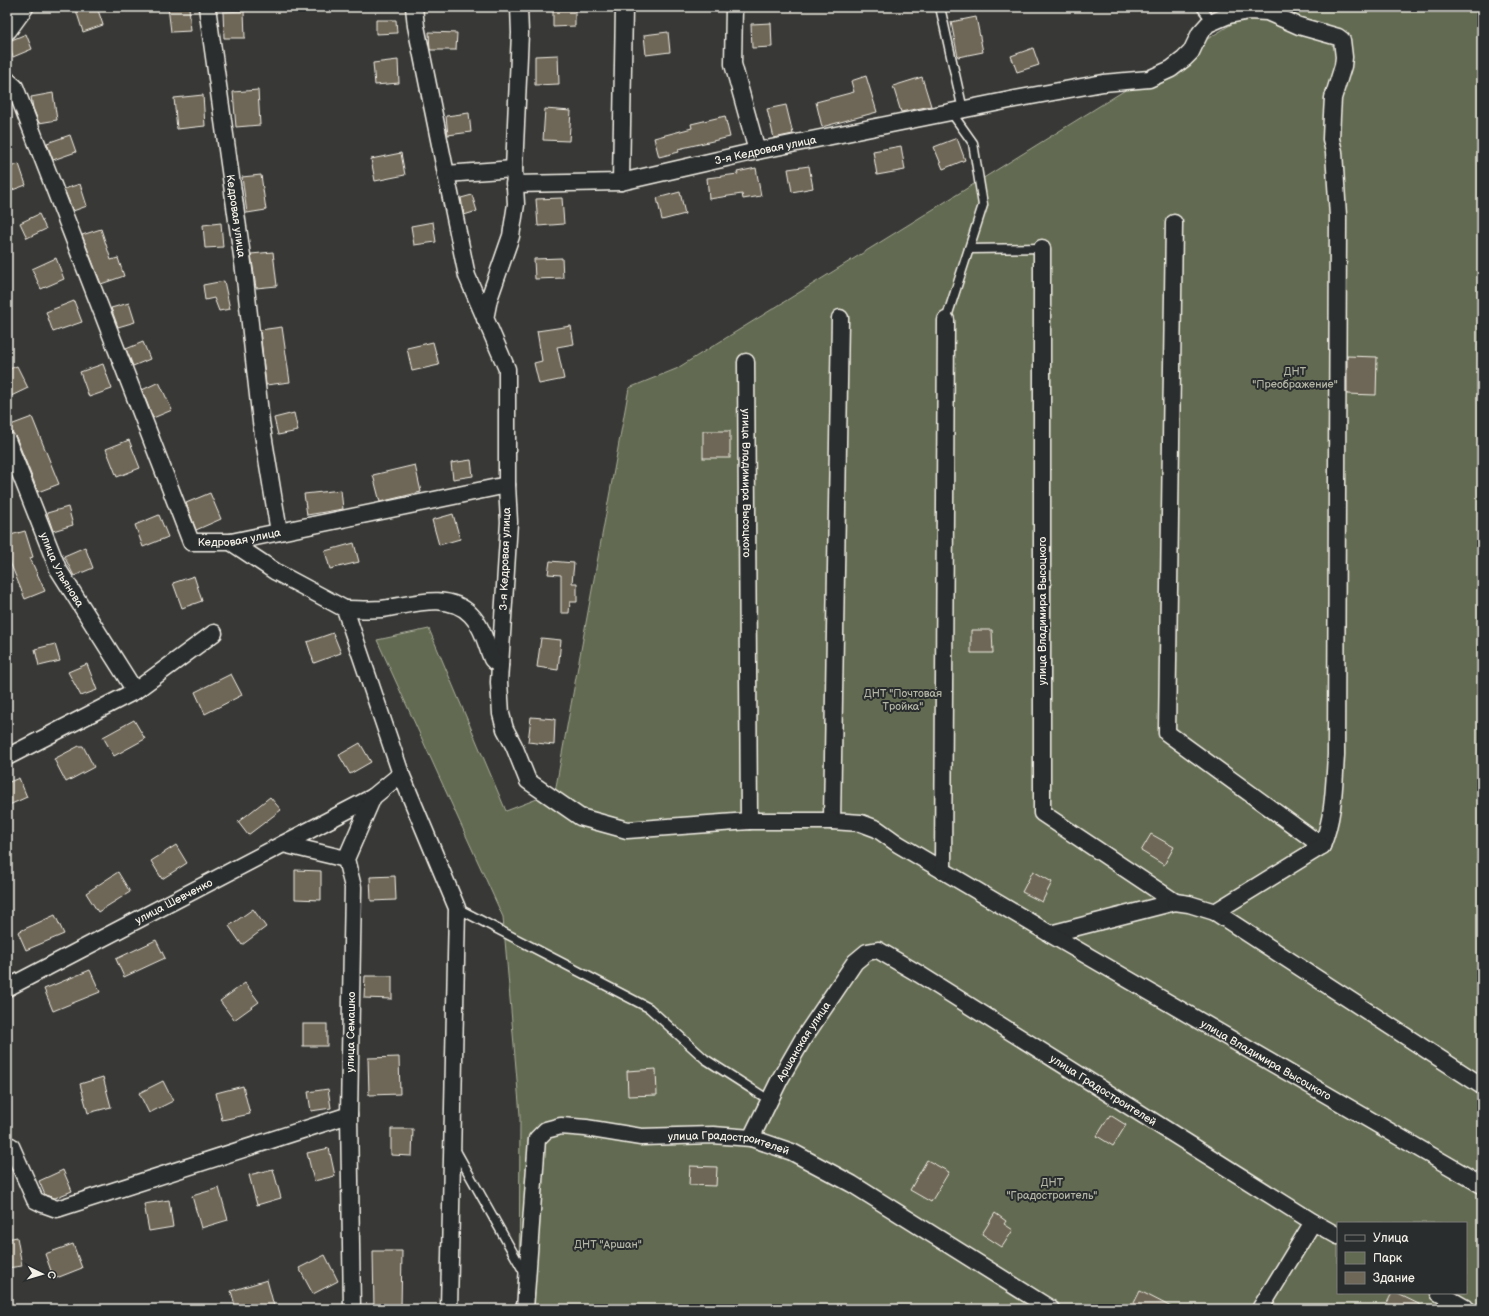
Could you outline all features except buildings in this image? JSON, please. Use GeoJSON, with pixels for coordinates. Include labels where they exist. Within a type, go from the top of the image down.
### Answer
{"type":"FeatureCollection","features":[{"type":"Feature","properties":{"kind":"street"},"geometry":{"type":"LineString","coordinates":[[7,29],[23,7]]}},
{"type":"Feature","properties":{"kind":"street","name":"Кедровая улица"},"geometry":{"type":"LineString","coordinates":[[7,80],[15,87],[191,542],[231,542],[279,532],[261,422],[244,270],[207,7]]}},
{"type":"Feature","properties":{"kind":"street"},"geometry":{"type":"LineString","coordinates":[[414,7],[416,26],[467,276],[485,319]]}},
{"type":"Feature","properties":{"kind":"street"},"geometry":{"type":"LineString","coordinates":[[485,319],[489,299],[511,236],[516,204],[514,176],[520,33],[519,7]]}},
{"type":"Feature","properties":{"kind":"street"},"geometry":{"type":"LineString","coordinates":[[621,182],[624,7]]}},
{"type":"Feature","properties":{"kind":"street"},"geometry":{"type":"LineString","coordinates":[[734,7],[733,64],[757,151]]}},
{"type":"Feature","properties":{"kind":"street"},"geometry":{"type":"LineString","coordinates":[[1212,22],[1229,15],[1249,11],[1267,10],[1299,26],[1338,37],[1342,40],[1344,57],[1343,66],[1333,98],[1331,139],[1334,152],[1338,216],[1336,755],[1333,804],[1329,829],[1322,846],[1215,912]]}},
{"type":"Feature","properties":{"kind":"street","name":"3-я Кедровая улица"},"geometry":{"type":"LineString","coordinates":[[446,174],[621,182],[757,151],[1015,99],[1103,83],[1149,79],[1171,70],[1184,59],[1191,52],[1203,29],[1212,22]]}},
{"type":"Feature","properties":{"kind":"street"},"geometry":{"type":"LineString","coordinates":[[1174,223],[1167,733],[1322,846]]}},
{"type":"Feature","properties":{"kind":"street","name":"улица Владимира Высоцкого"},"geometry":{"type":"LineString","coordinates":[[1042,248],[1042,813],[1175,902]]}},
{"type":"Feature","properties":{"kind":"street"},"geometry":{"type":"LineString","coordinates":[[832,821],[840,318]]}},
{"type":"Feature","properties":{"kind":"street","name":"3-я Кедровая улица"},"geometry":{"type":"LineString","coordinates":[[485,319],[507,369],[507,485],[509,522],[499,682],[501,714],[505,730],[514,746],[528,781],[580,818],[627,830]]}},
{"type":"Feature","properties":{"kind":"street"},"geometry":{"type":"LineString","coordinates":[[943,870],[946,320]]}},
{"type":"Feature","properties":{"kind":"street","name":"улица Владимира Высоцкого"},"geometry":{"type":"LineString","coordinates":[[746,362],[749,821]]}},
{"type":"Feature","properties":{"kind":"street","name":"улица Ульянова"},"geometry":{"type":"LineString","coordinates":[[7,440],[58,569],[135,691]]}},
{"type":"Feature","properties":{"kind":"street"},"geometry":{"type":"LineString","coordinates":[[279,532],[507,485]]}},
{"type":"Feature","properties":{"kind":"street"},"geometry":{"type":"LineString","coordinates":[[231,542],[276,572],[345,609],[380,609],[432,601],[453,603],[470,614],[478,624],[492,659],[500,665]]}},
{"type":"Feature","properties":{"kind":"street"},"geometry":{"type":"LineString","coordinates":[[345,609],[401,774],[457,908],[448,1309]]}},
{"type":"Feature","properties":{"kind":"street"},"geometry":{"type":"LineString","coordinates":[[7,757],[135,691],[214,633]]}},
{"type":"Feature","properties":{"kind":"street"},"geometry":{"type":"LineString","coordinates":[[283,844],[346,860],[373,797],[401,774]]}},
{"type":"Feature","properties":{"kind":"street","name":"улица Шевченко"},"geometry":{"type":"LineString","coordinates":[[7,988],[373,797]]}},
{"type":"Feature","properties":{"kind":"street","name":"улица Владимира Высоцкого"},"geometry":{"type":"LineString","coordinates":[[627,830],[749,821],[832,821],[861,823],[877,829],[1050,934],[1482,1186]]}},
{"type":"Feature","properties":{"kind":"street","name":"улица Семашко"},"geometry":{"type":"LineString","coordinates":[[346,860],[353,887],[349,1115],[352,1309]]}},
{"type":"Feature","properties":{"kind":"street","name":"улица Владимира Высоцкого"},"geometry":{"type":"LineString","coordinates":[[1050,934],[1175,902],[1189,904],[1215,912],[1482,1086]]}},
{"type":"Feature","properties":{"kind":"street","name":"улица Градостроителей"},"geometry":{"type":"LineString","coordinates":[[867,952],[878,950],[920,974],[1313,1222],[1337,1235]]}},
{"type":"Feature","properties":{"kind":"street","name":"Аршанская улица"},"geometry":{"type":"LineString","coordinates":[[751,1138],[769,1100],[803,1039],[855,962],[867,952]]}},
{"type":"Feature","properties":{"kind":"street"},"geometry":{"type":"LineString","coordinates":[[8,1146],[35,1200],[57,1209],[349,1115]]}},
{"type":"Feature","properties":{"kind":"street","name":"улица Градостроителей"},"geometry":{"type":"LineString","coordinates":[[525,1309],[537,1140],[546,1130],[561,1126],[586,1128],[640,1137],[713,1135],[751,1138],[792,1152],[852,1184],[1051,1309]]}},
{"type":"Feature","properties":{"kind":"street"},"geometry":{"type":"LineString","coordinates":[[1260,1309],[1313,1222]]}},
{"type":"Feature","properties":{"kind":"street"},"geometry":{"type":"LineString","coordinates":[[1441,1294],[1467,1309]]}},
{"type":"Feature","properties":{"kind":"lane"},"geometry":{"type":"LineString","coordinates":[[940,7],[957,111],[973,143],[983,205],[946,320]]}},
{"type":"Feature","properties":{"kind":"lane"},"geometry":{"type":"LineString","coordinates":[[1201,7],[1212,22]]}},
{"type":"Feature","properties":{"kind":"lane"},"geometry":{"type":"LineString","coordinates":[[969,248],[1042,248]]}},
{"type":"Feature","properties":{"kind":"lane"},"geometry":{"type":"LineString","coordinates":[[457,908],[649,1008],[705,1059],[769,1100]]}},
{"type":"Feature","properties":{"kind":"lane"},"geometry":{"type":"LineString","coordinates":[[452,1144],[527,1278]]}},
{"type":"Feature","properties":{"kind":"green space"},"geometry":{"type":"Polygon","coordinates":[[[1259,7],[1482,7],[1482,1309],[519,1309],[520,1115],[503,917],[377,640],[429,629],[506,811],[555,792],[629,388],[676,369],[1259,7]]]}},
{"type":"Feature","properties":{"kind":"park label","name":"ДНТ \"Преображение\""},"geometry":{"type":"Point","coordinates":[1295,377]}},
{"type":"Feature","properties":{"kind":"park label","name":"ДНТ \"Почтовая Тройка\""},"geometry":{"type":"Point","coordinates":[903,699]}},
{"type":"Feature","properties":{"kind":"park label","name":"ДНТ \"Градостроитель\""},"geometry":{"type":"Point","coordinates":[1052,1188]}},
{"type":"Feature","properties":{"kind":"park label","name":"ДНТ \"Аршан\""},"geometry":{"type":"Point","coordinates":[608,1244]}}]}
